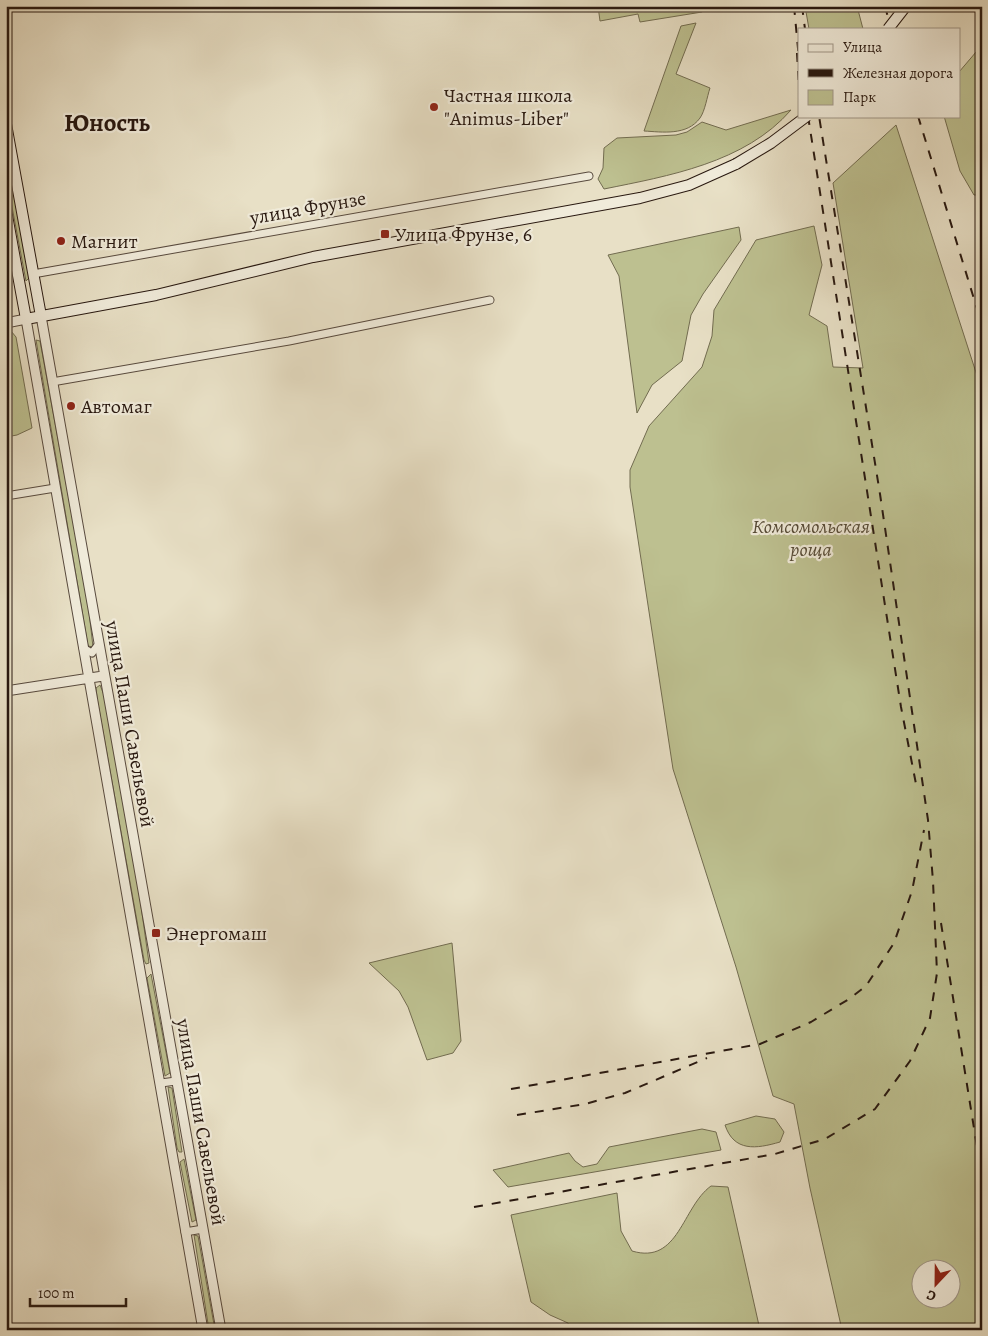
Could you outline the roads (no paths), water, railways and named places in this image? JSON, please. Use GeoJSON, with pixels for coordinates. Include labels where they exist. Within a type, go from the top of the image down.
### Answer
{"type":"FeatureCollection","features":[{"type":"Feature","properties":{"kind":"main road"},"geometry":{"type":"LineString","coordinates":[[889,28],[906,6]]}},
{"type":"Feature","properties":{"kind":"main road"},"geometry":{"type":"LineString","coordinates":[[26,319],[156,295],[313,257],[640,198],[689,185],[736,164],[772,143],[804,118]]}},
{"type":"Feature","properties":{"kind":"main road","name":"улица Паши Савельевой"},"geometry":{"type":"LineString","coordinates":[[6,124],[40,316]]}},
{"type":"Feature","properties":{"kind":"main road","name":"улица Паши Савельевой"},"geometry":{"type":"LineString","coordinates":[[6,210],[26,319]]}},
{"type":"Feature","properties":{"kind":"street","name":"улица Фрунзе"},"geometry":{"type":"LineString","coordinates":[[33,274],[589,176]]}},
{"type":"Feature","properties":{"kind":"street"},"geometry":{"type":"LineString","coordinates":[[52,382],[289,340],[490,300]]}},
{"type":"Feature","properties":{"kind":"street","name":"улица Паши Савельевой"},"geometry":{"type":"LineString","coordinates":[[40,316],[221,1330]]}},
{"type":"Feature","properties":{"kind":"street","name":"улица Паши Савельевой"},"geometry":{"type":"LineString","coordinates":[[26,319],[161,1083],[184,1232],[203,1330]]}},
{"type":"Feature","properties":{"kind":"street"},"geometry":{"type":"LineString","coordinates":[[6,323],[26,319]]}},
{"type":"Feature","properties":{"kind":"street"},"geometry":{"type":"LineString","coordinates":[[6,496],[55,488]]}},
{"type":"Feature","properties":{"kind":"street"},"geometry":{"type":"LineString","coordinates":[[83,648],[92,653],[98,645]]}},
{"type":"Feature","properties":{"kind":"street"},"geometry":{"type":"LineString","coordinates":[[6,691],[103,676]]}},
{"type":"Feature","properties":{"kind":"street"},"geometry":{"type":"LineString","coordinates":[[161,1083],[176,1081]]}},
{"type":"Feature","properties":{"kind":"street"},"geometry":{"type":"LineString","coordinates":[[184,1232],[203,1229]]}},
{"type":"Feature","properties":{"kind":"railway"},"geometry":{"type":"LineString","coordinates":[[794,6],[798,48]]}},
{"type":"Feature","properties":{"kind":"railway"},"geometry":{"type":"LineString","coordinates":[[802,6],[805,28]]}},
{"type":"Feature","properties":{"kind":"railway"},"geometry":{"type":"LineString","coordinates":[[885,6],[891,28]]}},
{"type":"Feature","properties":{"kind":"railway"},"geometry":{"type":"LineString","coordinates":[[797,53],[798,70]]}},
{"type":"Feature","properties":{"kind":"railway"},"geometry":{"type":"LineString","coordinates":[[808,118],[901,707],[916,784]]}},
{"type":"Feature","properties":{"kind":"railway"},"geometry":{"type":"LineString","coordinates":[[474,1207],[775,1154],[825,1139],[875,1109],[910,1061],[930,1018],[937,973],[928,820],[880,494],[819,118]]}},
{"type":"Feature","properties":{"kind":"railway"},"geometry":{"type":"LineString","coordinates":[[919,118],[982,325]]}},
{"type":"Feature","properties":{"kind":"railway"},"geometry":{"type":"LineString","coordinates":[[511,1089],[760,1044],[811,1022],[849,999],[866,986],[894,943],[912,891],[924,830]]}},
{"type":"Feature","properties":{"kind":"railway"},"geometry":{"type":"LineString","coordinates":[[941,923],[982,1178]]}},
{"type":"Feature","properties":{"kind":"railway"},"geometry":{"type":"LineString","coordinates":[[517,1115],[585,1104],[625,1093],[707,1058]]}},
{"type":"Feature","properties":{"kind":"place","name":"Частная школа \"Animus-Liber\""},"geometry":{"type":"Point","coordinates":[434,107]}},
{"type":"Feature","properties":{"kind":"place","name":"Улица Фрунзе, 6"},"geometry":{"type":"Point","coordinates":[385,234]}},
{"type":"Feature","properties":{"kind":"place","name":"Магнит"},"geometry":{"type":"Point","coordinates":[61,241]}},
{"type":"Feature","properties":{"kind":"place","name":"Автомаг"},"geometry":{"type":"Point","coordinates":[71,406]}},
{"type":"Feature","properties":{"kind":"place","name":"Энергомаш"},"geometry":{"type":"Point","coordinates":[156,933]}},
{"type":"Feature","properties":{"kind":"district","name":"Юность"},"geometry":{"type":"Point","coordinates":[107,123]}},
{"type":"Feature","properties":{"kind":"park label","name":"Комсомольская роща"},"geometry":{"type":"Point","coordinates":[811,538]}}]}
